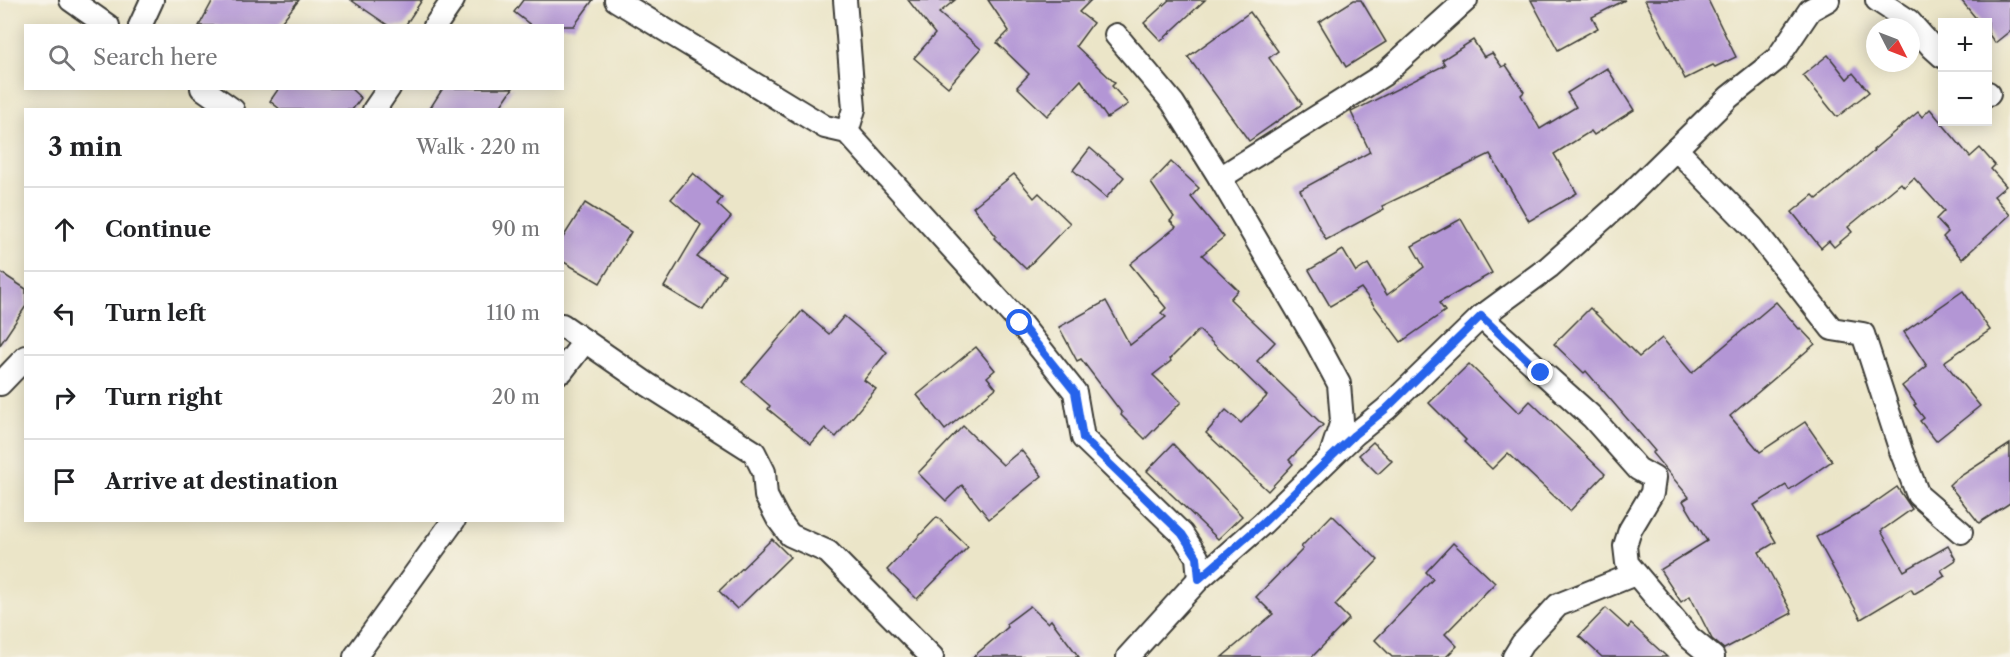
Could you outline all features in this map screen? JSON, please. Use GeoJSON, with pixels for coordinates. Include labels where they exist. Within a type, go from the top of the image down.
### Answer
{"type":"FeatureCollection","features":[{"type":"Feature","properties":{"kind":"street"},"geometry":{"type":"LineString","coordinates":[[71,0],[105,24]]}},
{"type":"Feature","properties":{"kind":"street"},"geometry":{"type":"LineString","coordinates":[[141,24],[152,0]]}},
{"type":"Feature","properties":{"kind":"street"},"geometry":{"type":"LineString","coordinates":[[436,24],[453,0]]}},
{"type":"Feature","properties":{"kind":"street"},"geometry":{"type":"LineString","coordinates":[[616,0],[825,127],[847,132],[1020,323],[1075,392],[1083,438],[1182,534],[1197,557],[1199,579]]}},
{"type":"Feature","properties":{"kind":"street"},"geometry":{"type":"LineString","coordinates":[[845,0],[854,109],[847,132]]}},
{"type":"Feature","properties":{"kind":"street"},"geometry":{"type":"LineString","coordinates":[[1220,178],[1383,75],[1466,0]]}},
{"type":"Feature","properties":{"kind":"street"},"geometry":{"type":"LineString","coordinates":[[1128,657],[1199,579],[1263,523],[1354,435],[1386,409],[1481,316],[1549,267],[1625,199],[1729,97],[1777,59],[1810,10],[1828,0]]}},
{"type":"Feature","properties":{"kind":"street"},"geometry":{"type":"LineString","coordinates":[[1877,0],[1909,21],[1938,52]]}},
{"type":"Feature","properties":{"kind":"street"},"geometry":{"type":"LineString","coordinates":[[1116,35],[1173,103],[1220,178],[1339,384],[1342,421],[1330,459]]}},
{"type":"Feature","properties":{"kind":"street"},"geometry":{"type":"LineString","coordinates":[[205,90],[230,108]]}},
{"type":"Feature","properties":{"kind":"street"},"geometry":{"type":"LineString","coordinates":[[375,108],[388,90]]}},
{"type":"Feature","properties":{"kind":"street"},"geometry":{"type":"LineString","coordinates":[[1676,149],[1753,228],[1832,328],[1863,334],[1901,451],[1918,495],[1961,531]]}},
{"type":"Feature","properties":{"kind":"street"},"geometry":{"type":"LineString","coordinates":[[1481,316],[1592,417],[1638,469],[1654,478],[1652,493],[1630,530],[1625,546],[1627,563],[1690,638],[1713,657]]}},
{"type":"Feature","properties":{"kind":"street"},"geometry":{"type":"LineString","coordinates":[[564,326],[647,384],[754,452],[764,472],[766,496],[778,519],[790,535],[828,552],[932,657]]}},
{"type":"Feature","properties":{"kind":"street"},"geometry":{"type":"LineString","coordinates":[[564,368],[585,340]]}},
{"type":"Feature","properties":{"kind":"street"},"geometry":{"type":"LineString","coordinates":[[0,384],[24,359]]}},
{"type":"Feature","properties":{"kind":"street"},"geometry":{"type":"LineString","coordinates":[[355,657],[453,522]]}},
{"type":"Feature","properties":{"kind":"street"},"geometry":{"type":"LineString","coordinates":[[1514,657],[1522,644],[1558,605],[1635,574]]}},
{"type":"Feature","properties":{"kind":"building"},"geometry":{"type":"Polygon","coordinates":[[[213,0],[299,0],[280,24],[200,24],[213,0]]]}},
{"type":"Feature","properties":{"kind":"building"},"geometry":{"type":"Polygon","coordinates":[[[351,0],[422,0],[406,24],[386,24],[351,0]]]}},
{"type":"Feature","properties":{"kind":"building"},"geometry":{"type":"Polygon","coordinates":[[[523,0],[593,0],[574,26],[529,24],[514,12],[523,0]]]}},
{"type":"Feature","properties":{"kind":"building"},"geometry":{"type":"Polygon","coordinates":[[[908,0],[955,0],[939,13],[981,49],[948,87],[914,58],[935,34],[908,0]]]}},
{"type":"Feature","properties":{"kind":"building"},"geometry":{"type":"Polygon","coordinates":[[[988,0],[1091,0],[1079,12],[1093,23],[1076,46],[1115,83],[1112,86],[1128,104],[1107,118],[1081,80],[1047,116],[1017,87],[1029,74],[997,43],[1009,31],[988,0]]]}},
{"type":"Feature","properties":{"kind":"building"},"geometry":{"type":"Polygon","coordinates":[[[1169,0],[1205,0],[1161,41],[1144,23],[1169,0]]]}},
{"type":"Feature","properties":{"kind":"building"},"geometry":{"type":"Polygon","coordinates":[[[1354,0],[1361,0],[1386,42],[1346,67],[1319,22],[1354,0]]]}},
{"type":"Feature","properties":{"kind":"building"},"geometry":{"type":"Polygon","coordinates":[[[1531,0],[1625,0],[1592,17],[1598,28],[1558,50],[1531,0]]]}},
{"type":"Feature","properties":{"kind":"building"},"geometry":{"type":"Polygon","coordinates":[[[1645,0],[1708,0],[1736,57],[1685,79],[1645,0]]]}},
{"type":"Feature","properties":{"kind":"building"},"geometry":{"type":"Polygon","coordinates":[[[1961,0],[2010,0],[2010,31],[1995,43],[1992,39],[1992,18],[1976,18],[1961,0]]]}},
{"type":"Feature","properties":{"kind":"building"},"geometry":{"type":"Polygon","coordinates":[[[1250,12],[1278,51],[1269,58],[1302,104],[1249,141],[1188,57],[1250,12]]]}},
{"type":"Feature","properties":{"kind":"building"},"geometry":{"type":"Polygon","coordinates":[[[1473,40],[1484,57],[1492,53],[1502,67],[1506,65],[1524,92],[1521,95],[1540,129],[1576,107],[1567,93],[1607,68],[1634,110],[1594,135],[1591,131],[1554,154],[1577,193],[1529,221],[1490,154],[1382,206],[1384,209],[1326,240],[1300,190],[1370,152],[1351,112],[1445,65],[1442,60],[1473,40]]]}},
{"type":"Feature","properties":{"kind":"building"},"geometry":{"type":"Polygon","coordinates":[[[1828,55],[1847,79],[1853,73],[1869,92],[1837,117],[1803,75],[1828,55]]]}},
{"type":"Feature","properties":{"kind":"building"},"geometry":{"type":"Polygon","coordinates":[[[278,90],[352,90],[361,98],[354,108],[279,108],[270,101],[278,90]]]}},
{"type":"Feature","properties":{"kind":"building"},"geometry":{"type":"Polygon","coordinates":[[[442,90],[512,90],[499,108],[430,108],[442,90]]]}},
{"type":"Feature","properties":{"kind":"building"},"geometry":{"type":"Polygon","coordinates":[[[1930,109],[1938,119],[1938,126],[1944,126],[1970,157],[1980,148],[1995,165],[1991,169],[2006,186],[1994,196],[2010,215],[1962,259],[1943,237],[1948,232],[1936,219],[1944,211],[1914,178],[1904,187],[1901,183],[1848,227],[1852,232],[1834,247],[1829,241],[1821,248],[1792,212],[1813,195],[1817,199],[1918,112],[1922,117],[1930,109]]]}},
{"type":"Feature","properties":{"kind":"building"},"geometry":{"type":"Polygon","coordinates":[[[1090,148],[1124,177],[1106,198],[1073,170],[1090,148]]]}},
{"type":"Feature","properties":{"kind":"building"},"geometry":{"type":"Polygon","coordinates":[[[1171,162],[1199,188],[1191,197],[1224,237],[1202,255],[1238,290],[1230,299],[1275,342],[1257,361],[1323,425],[1289,460],[1293,464],[1268,491],[1206,433],[1226,410],[1241,423],[1267,396],[1199,330],[1170,359],[1171,361],[1153,375],[1181,402],[1145,439],[1121,415],[1122,413],[1081,359],[1077,361],[1059,327],[1106,301],[1130,345],[1166,317],[1161,313],[1166,308],[1130,264],[1176,227],[1170,221],[1174,217],[1151,183],[1171,162]]]}},
{"type":"Feature","properties":{"kind":"building"},"geometry":{"type":"Polygon","coordinates":[[[693,173],[722,198],[717,204],[731,217],[697,257],[725,274],[703,310],[664,287],[701,225],[671,199],[693,173]]]}},
{"type":"Feature","properties":{"kind":"building"},"geometry":{"type":"Polygon","coordinates":[[[1014,174],[1034,198],[1039,193],[1070,223],[1026,269],[994,238],[996,236],[973,207],[1014,174]]]}},
{"type":"Feature","properties":{"kind":"building"},"geometry":{"type":"Polygon","coordinates":[[[585,203],[631,232],[600,283],[564,262],[564,236],[585,203]]]}},
{"type":"Feature","properties":{"kind":"building"},"geometry":{"type":"Polygon","coordinates":[[[1461,219],[1492,273],[1439,303],[1445,311],[1401,342],[1361,288],[1330,306],[1309,270],[1343,250],[1356,272],[1368,264],[1387,295],[1424,267],[1412,246],[1461,219]]]}},
{"type":"Feature","properties":{"kind":"building"},"geometry":{"type":"Polygon","coordinates":[[[0,272],[24,288],[24,309],[0,345],[0,272]]]}},
{"type":"Feature","properties":{"kind":"building"},"geometry":{"type":"Polygon","coordinates":[[[1963,291],[1990,330],[1944,362],[1980,406],[1936,441],[1920,421],[1924,418],[1902,386],[1927,366],[1904,332],[1963,291]]]}},
{"type":"Feature","properties":{"kind":"building"},"geometry":{"type":"Polygon","coordinates":[[[1776,302],[1815,344],[1730,416],[1760,452],[1805,422],[1832,461],[1789,490],[1786,485],[1754,505],[1776,542],[1759,552],[1792,613],[1724,649],[1712,639],[1690,596],[1681,602],[1660,570],[1707,541],[1683,501],[1689,497],[1652,453],[1655,451],[1586,371],[1584,373],[1554,344],[1590,308],[1639,357],[1662,338],[1692,373],[1776,302]]]}},
{"type":"Feature","properties":{"kind":"building"},"geometry":{"type":"Polygon","coordinates":[[[802,311],[829,334],[844,316],[887,352],[864,380],[876,389],[836,437],[825,428],[811,444],[768,409],[770,406],[742,382],[802,311]]]}},
{"type":"Feature","properties":{"kind":"building"},"geometry":{"type":"Polygon","coordinates":[[[976,347],[995,370],[987,377],[996,388],[945,430],[917,395],[976,347]]]}},
{"type":"Feature","properties":{"kind":"building"},"geometry":{"type":"Polygon","coordinates":[[[1469,364],[1519,413],[1530,401],[1605,474],[1570,511],[1508,453],[1492,469],[1429,403],[1469,364]]]}},
{"type":"Feature","properties":{"kind":"building"},"geometry":{"type":"Polygon","coordinates":[[[963,426],[1003,465],[1021,450],[1042,476],[989,519],[962,485],[946,501],[918,473],[963,426]]]}},
{"type":"Feature","properties":{"kind":"building"},"geometry":{"type":"Polygon","coordinates":[[[1373,442],[1392,461],[1378,474],[1359,455],[1373,442]]]}},
{"type":"Feature","properties":{"kind":"building"},"geometry":{"type":"Polygon","coordinates":[[[1173,444],[1242,516],[1218,539],[1147,471],[1173,444]]]}},
{"type":"Feature","properties":{"kind":"building"},"geometry":{"type":"Polygon","coordinates":[[[2010,444],[2010,503],[1979,523],[1949,485],[2010,444]]]}},
{"type":"Feature","properties":{"kind":"building"},"geometry":{"type":"Polygon","coordinates":[[[1897,487],[1912,509],[1881,531],[1904,571],[1948,546],[1956,560],[1941,570],[1945,576],[1914,594],[1911,589],[1861,619],[1816,537],[1864,510],[1897,487]]]}},
{"type":"Feature","properties":{"kind":"building"},"geometry":{"type":"Polygon","coordinates":[[[1332,515],[1378,560],[1335,605],[1349,619],[1312,657],[1222,657],[1273,614],[1256,597],[1303,549],[1301,547],[1332,515]]]}},
{"type":"Feature","properties":{"kind":"building"},"geometry":{"type":"Polygon","coordinates":[[[937,517],[968,547],[917,599],[887,570],[937,517]]]}},
{"type":"Feature","properties":{"kind":"building"},"geometry":{"type":"Polygon","coordinates":[[[772,539],[790,557],[737,609],[719,591],[772,539]]]}},
{"type":"Feature","properties":{"kind":"building"},"geometry":{"type":"Polygon","coordinates":[[[1453,543],[1495,583],[1445,634],[1457,646],[1446,657],[1392,657],[1375,640],[1433,579],[1426,572],[1453,543]]]}},
{"type":"Feature","properties":{"kind":"building"},"geometry":{"type":"Polygon","coordinates":[[[1030,606],[1048,623],[1051,620],[1079,657],[973,657],[1008,627],[1006,624],[1030,606]]]}},
{"type":"Feature","properties":{"kind":"building"},"geometry":{"type":"Polygon","coordinates":[[[1606,608],[1628,628],[1631,624],[1667,657],[1602,657],[1579,636],[1606,608]]]}},
{"type":"Feature","properties":{"kind":"route"},"geometry":{"type":"LineString","coordinates":[[1020,323],[1075,392],[1083,438],[1182,534],[1197,557],[1199,579],[1263,523],[1354,435],[1386,409],[1481,316],[1541,373]]}}]}
